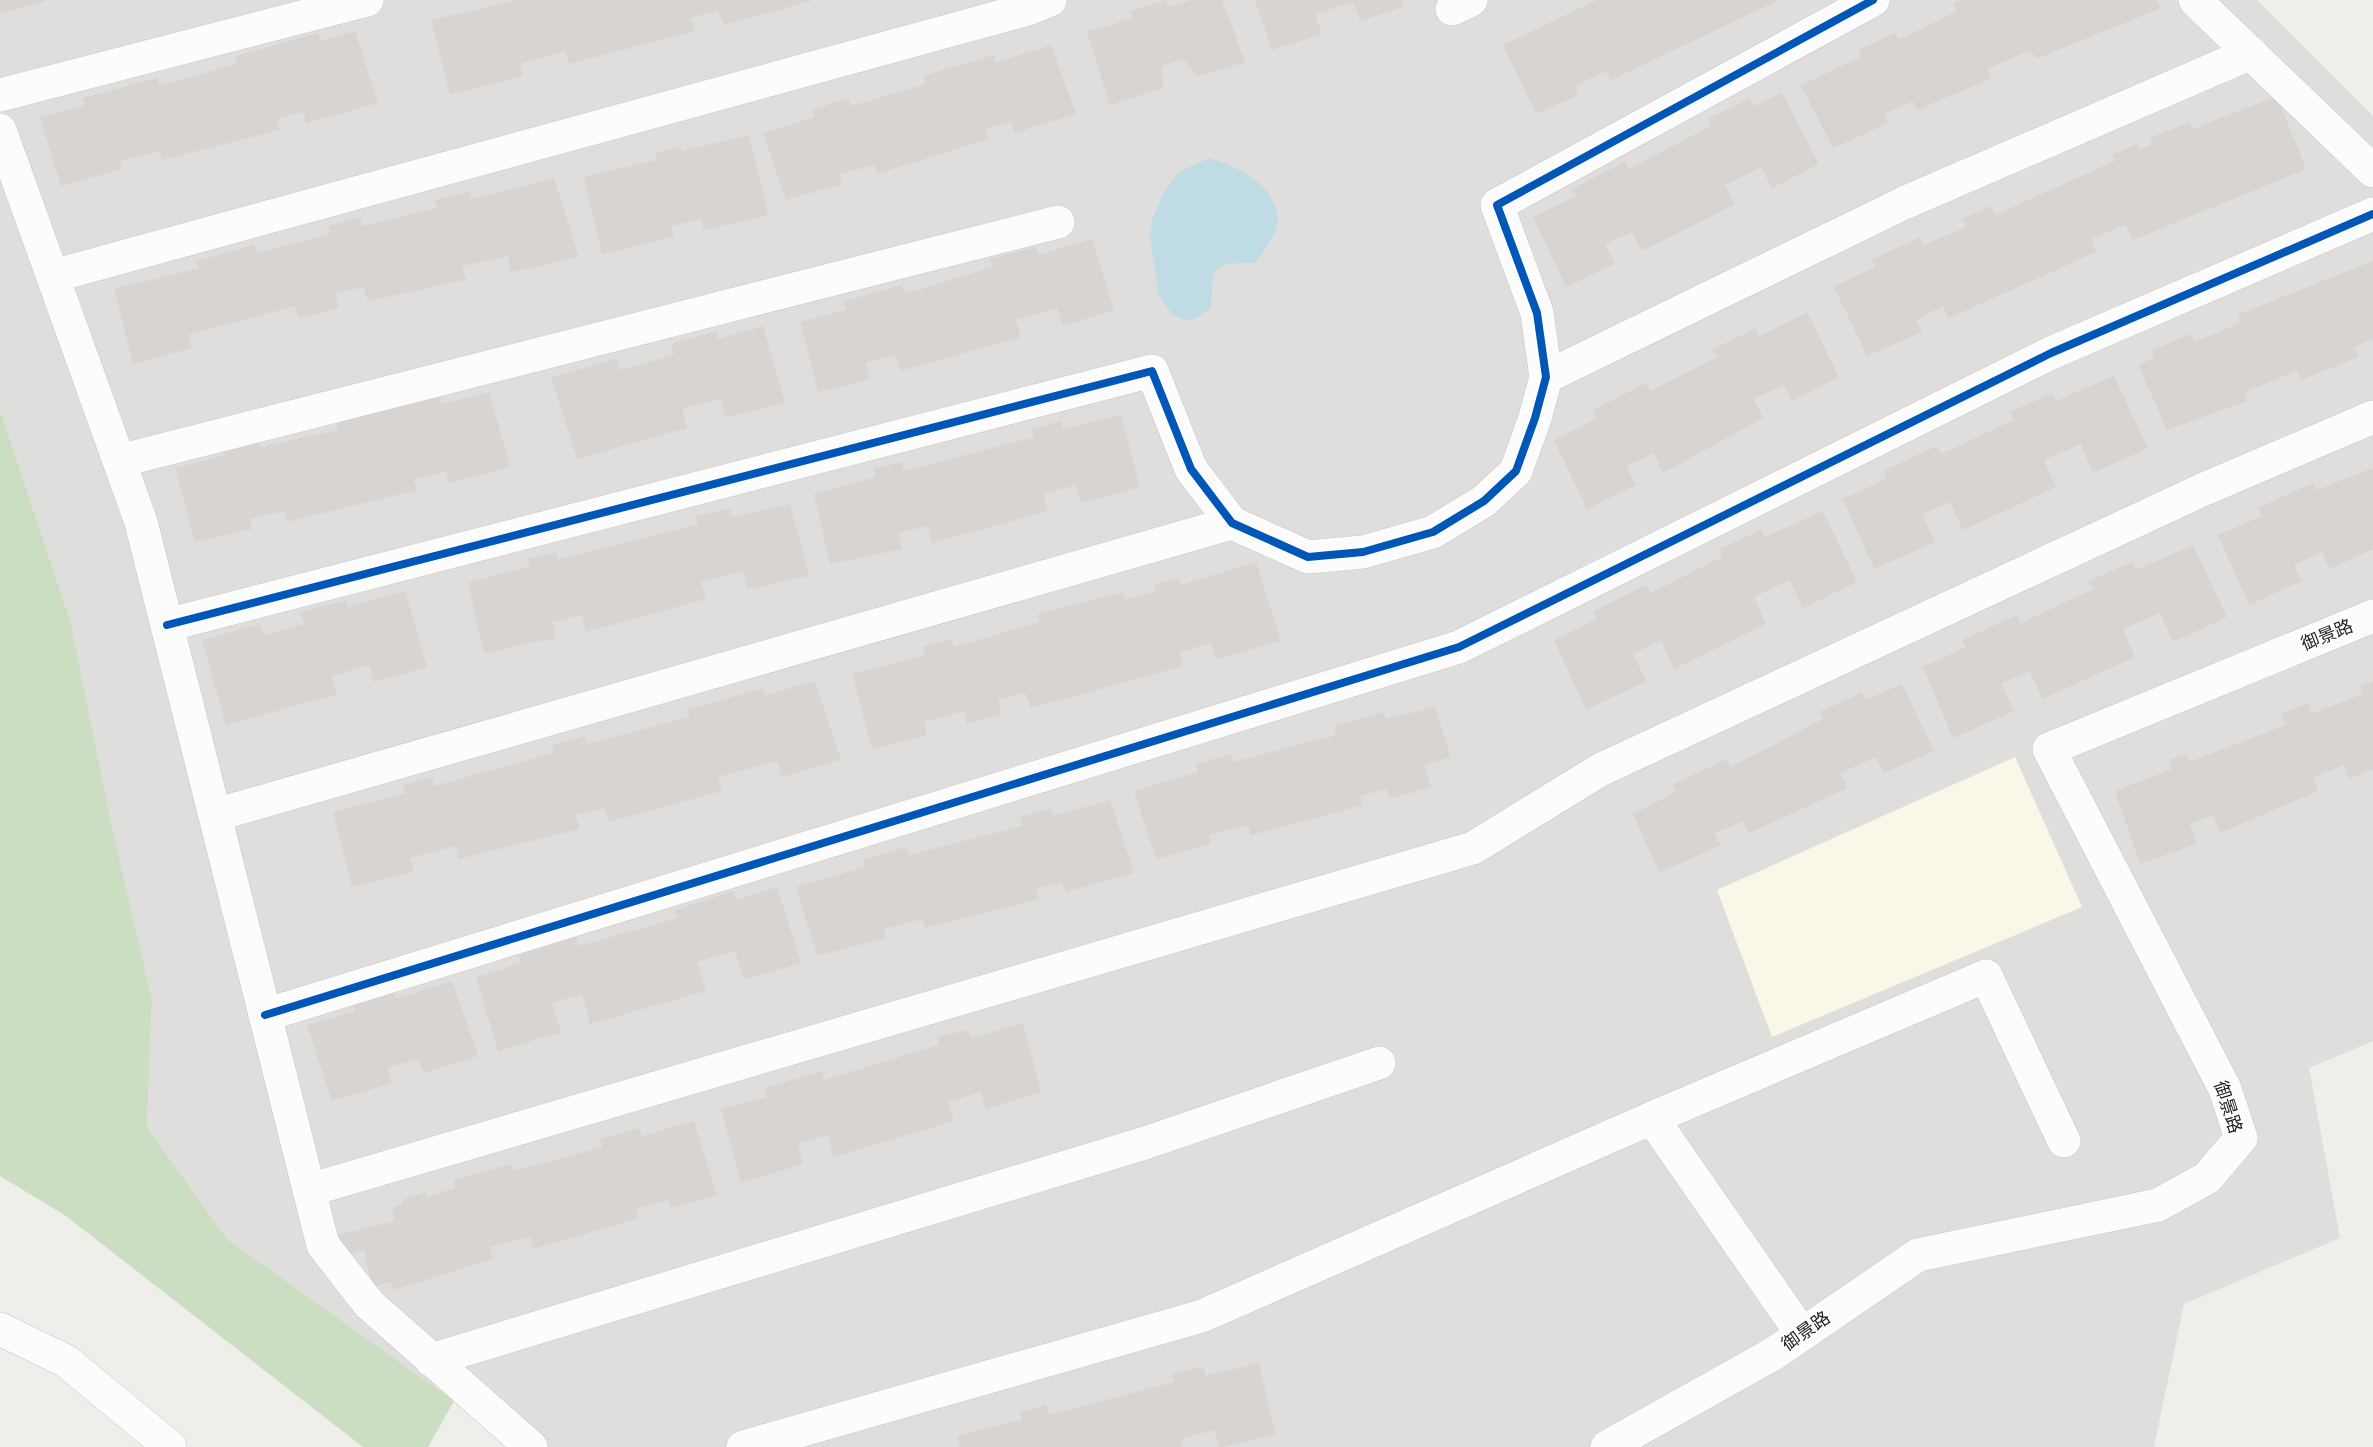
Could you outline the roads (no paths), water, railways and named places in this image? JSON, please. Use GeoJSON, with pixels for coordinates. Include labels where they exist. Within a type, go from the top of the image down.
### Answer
{"type":"FeatureCollection","features":[{"type":"Feature","properties":{"kind":"street"},"geometry":{"type":"LineString","coordinates":[[0,95],[367,0]]}},
{"type":"Feature","properties":{"kind":"street"},"geometry":{"type":"LineString","coordinates":[[53,276],[1028,9],[1050,0]]}},
{"type":"Feature","properties":{"kind":"street"},"geometry":{"type":"LineString","coordinates":[[167,625],[1152,371],[1191,469],[1232,523],[1308,556],[1363,552],[1433,532],[1484,501],[1516,471],[1535,418],[1546,377],[1537,313],[1497,205],[1873,0]]}},
{"type":"Feature","properties":{"kind":"street"},"geometry":{"type":"LineString","coordinates":[[2195,0],[2373,171]]}},
{"type":"Feature","properties":{"kind":"street"},"geometry":{"type":"LineString","coordinates":[[1546,377],[1904,203],[2251,53]]}},
{"type":"Feature","properties":{"kind":"street"},"geometry":{"type":"LineString","coordinates":[[0,130],[141,522],[323,1245],[369,1304],[531,1447]]}},
{"type":"Feature","properties":{"kind":"street"},"geometry":{"type":"LineString","coordinates":[[265,1015],[1460,648],[2051,353],[2373,214]]}},
{"type":"Feature","properties":{"kind":"street"},"geometry":{"type":"LineString","coordinates":[[119,461],[1058,222]]}},
{"type":"Feature","properties":{"kind":"street"},"geometry":{"type":"LineString","coordinates":[[309,1190],[1473,848],[1600,770],[2202,490],[2373,417]]}},
{"type":"Feature","properties":{"kind":"street"},"geometry":{"type":"LineString","coordinates":[[215,815],[1232,523]]}},
{"type":"Feature","properties":{"kind":"street","name":"御景路"},"geometry":{"type":"LineString","coordinates":[[1607,1447],[1773,1354],[1918,1255],[2158,1205],[2207,1178],[2241,1138],[2225,1089],[2049,749],[2373,616]]}},
{"type":"Feature","properties":{"kind":"street"},"geometry":{"type":"LineString","coordinates":[[743,1447],[1202,1316],[1652,1118],[1986,976],[2064,1141]]}},
{"type":"Feature","properties":{"kind":"street"},"geometry":{"type":"LineString","coordinates":[[431,1360],[1145,1143],[1379,1063]]}},
{"type":"Feature","properties":{"kind":"street"},"geometry":{"type":"LineString","coordinates":[[1652,1118],[1802,1334]]}},
{"type":"Feature","properties":{"kind":"street"},"geometry":{"type":"LineString","coordinates":[[0,1329],[66,1361],[170,1447]]}},
{"type":"Feature","properties":{"kind":"water"},"geometry":{"type":"Polygon","coordinates":[[[1209,158],[1234,167],[1259,183],[1275,205],[1277,218],[1275,232],[1255,263],[1229,264],[1216,270],[1211,308],[1187,321],[1172,314],[1159,295],[1150,239],[1152,220],[1164,192],[1179,172],[1209,158]]]}}]}
